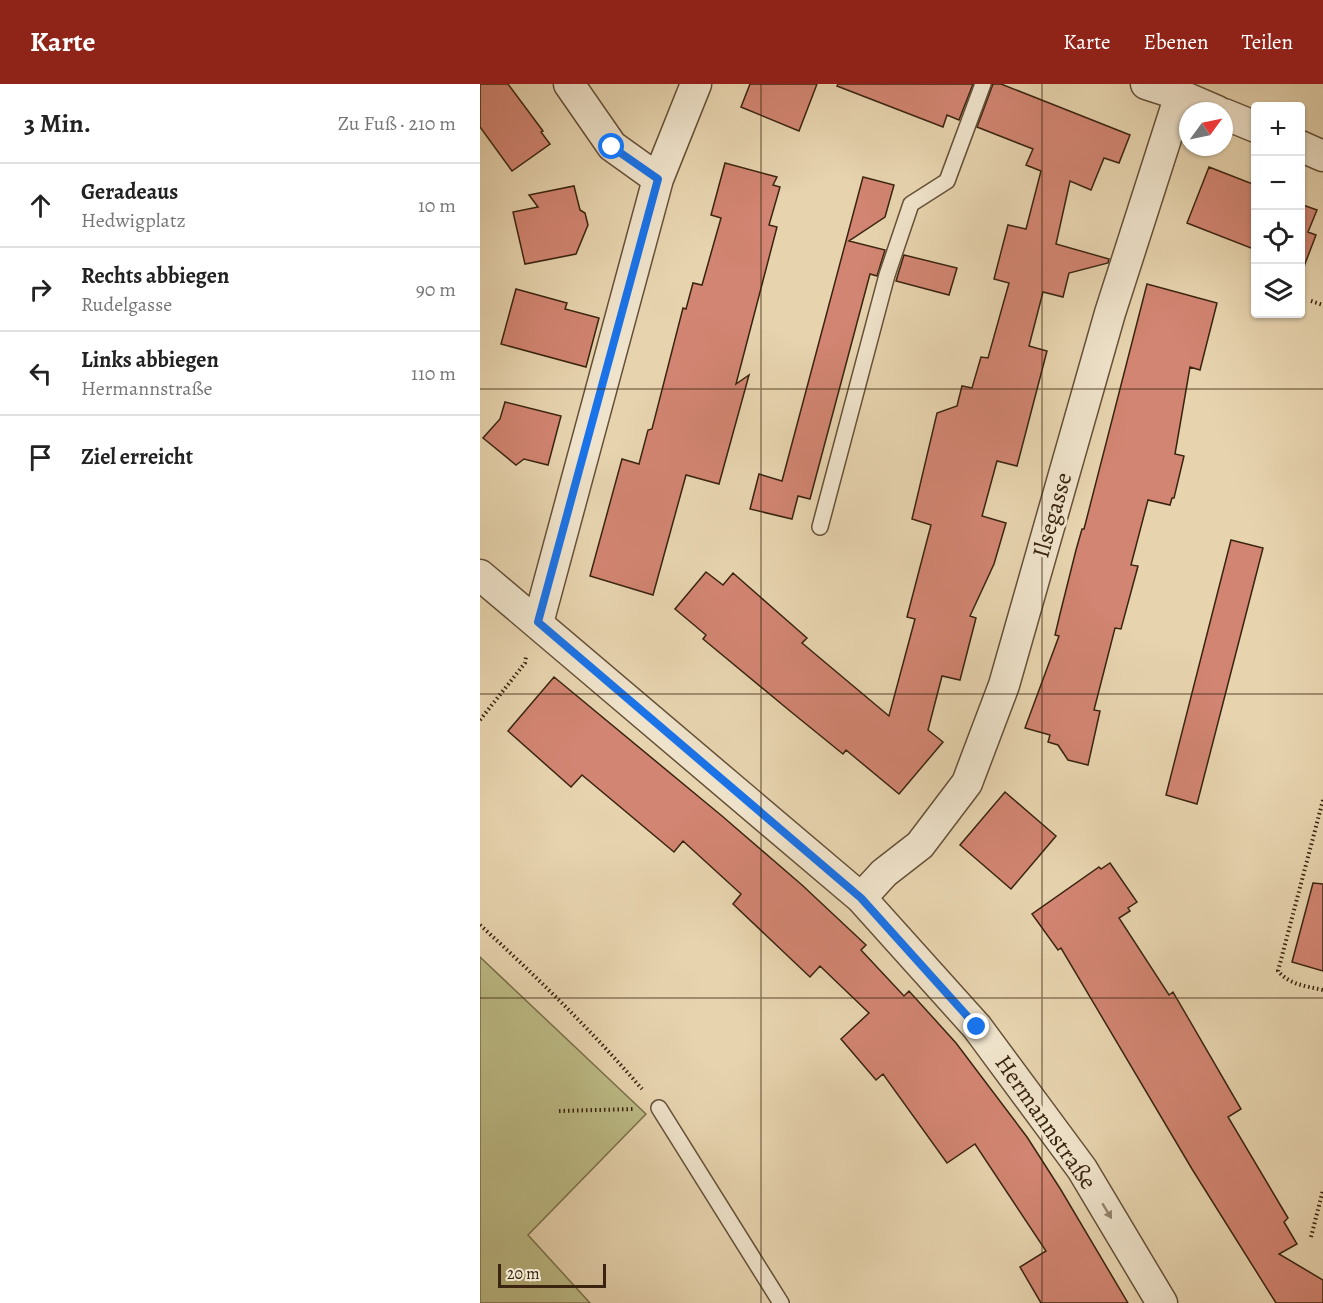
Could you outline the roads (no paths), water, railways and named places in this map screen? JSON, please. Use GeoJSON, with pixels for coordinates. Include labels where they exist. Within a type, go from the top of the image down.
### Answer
{"type":"FeatureCollection","features":[{"type":"Feature","properties":{"kind":"street"},"geometry":{"type":"LineString","coordinates":[[569,84],[612,147],[658,179]]}},
{"type":"Feature","properties":{"kind":"street"},"geometry":{"type":"LineString","coordinates":[[538,622],[658,179],[696,84]]}},
{"type":"Feature","properties":{"kind":"street"},"geometry":{"type":"LineString","coordinates":[[1146,84],[1196,102]]}},
{"type":"Feature","properties":{"kind":"street","name":"Ilsegasse"},"geometry":{"type":"LineString","coordinates":[[861,898],[884,873],[920,845],[967,783],[1004,685],[1110,313],[1180,95]]}},
{"type":"Feature","properties":{"kind":"street"},"geometry":{"type":"LineString","coordinates":[[1233,118],[1251,125]]}},
{"type":"Feature","properties":{"kind":"street"},"geometry":{"type":"LineString","coordinates":[[1305,148],[1323,156]]}},
{"type":"Feature","properties":{"kind":"street","name":"Hermannstraße"},"geometry":{"type":"LineString","coordinates":[[480,575],[861,898],[984,1036],[1082,1168],[1161,1303]]}},
{"type":"Feature","properties":{"kind":"lane"},"geometry":{"type":"LineString","coordinates":[[820,527],[887,275],[911,204],[947,181],[983,84]]}},
{"type":"Feature","properties":{"kind":"lane"},"geometry":{"type":"LineString","coordinates":[[659,1108],[781,1303]]}}]}
